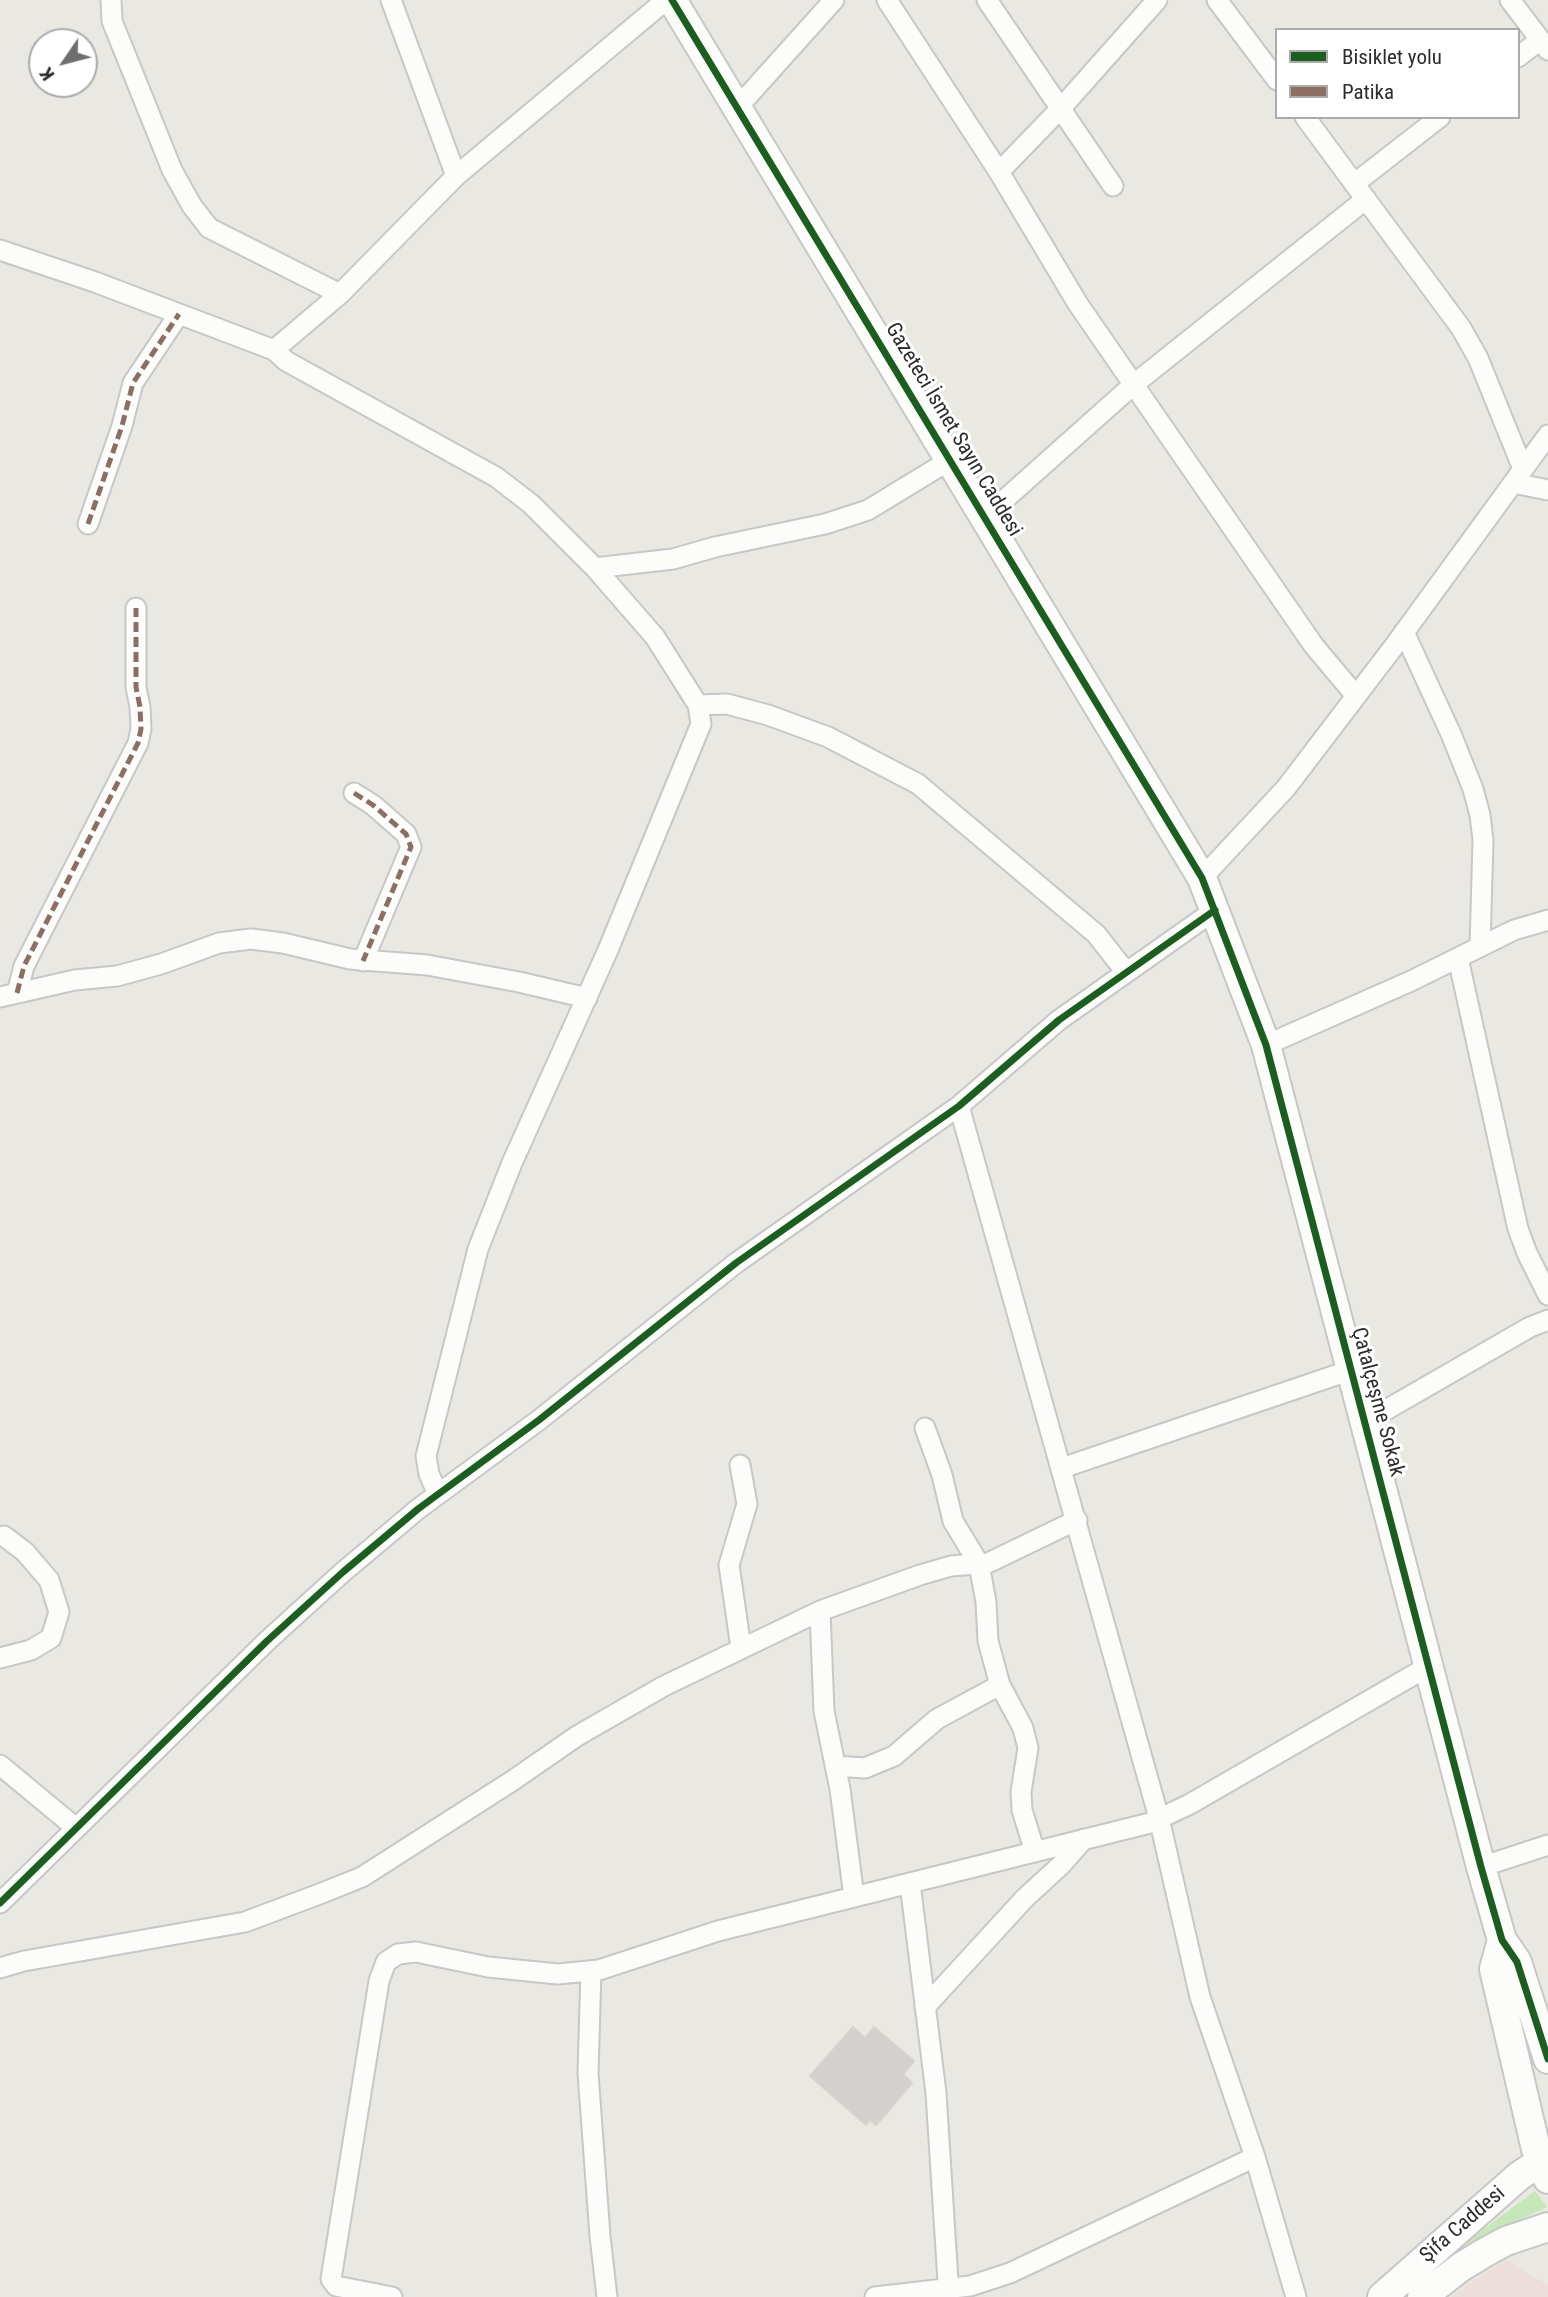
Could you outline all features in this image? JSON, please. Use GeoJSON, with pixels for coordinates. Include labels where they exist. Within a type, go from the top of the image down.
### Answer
{"type":"FeatureCollection","features":[{"type":"Feature","properties":{"kind":"street"},"geometry":{"type":"LineString","coordinates":[[111,0],[112,21],[172,170],[192,206],[209,228],[340,293]]}},
{"type":"Feature","properties":{"kind":"street"},"geometry":{"type":"LineString","coordinates":[[391,0],[456,176]]}},
{"type":"Feature","properties":{"kind":"street"},"geometry":{"type":"LineString","coordinates":[[274,350],[340,293],[456,176],[666,0]]}},
{"type":"Feature","properties":{"kind":"street","name":"Gazeteci İsmet Sayın Caddesi"},"geometry":{"type":"LineString","coordinates":[[673,0],[1202,878]]}},
{"type":"Feature","properties":{"kind":"street"},"geometry":{"type":"LineString","coordinates":[[737,108],[834,0]]}},
{"type":"Feature","properties":{"kind":"street"},"geometry":{"type":"LineString","coordinates":[[887,0],[999,172],[1078,304],[1133,386],[1314,646],[1356,696]]}},
{"type":"Feature","properties":{"kind":"street"},"geometry":{"type":"LineString","coordinates":[[988,0],[1113,187]]}},
{"type":"Feature","properties":{"kind":"street"},"geometry":{"type":"LineString","coordinates":[[999,172],[1062,107],[1157,0]]}},
{"type":"Feature","properties":{"kind":"street"},"geometry":{"type":"LineString","coordinates":[[1217,0],[1275,77]]}},
{"type":"Feature","properties":{"kind":"street"},"geometry":{"type":"LineString","coordinates":[[1510,0],[1544,45],[1520,56]]}},
{"type":"Feature","properties":{"kind":"street"},"geometry":{"type":"LineString","coordinates":[[1306,119],[1461,328],[1482,368],[1518,476],[1548,490]]}},
{"type":"Feature","properties":{"kind":"street"},"geometry":{"type":"LineString","coordinates":[[985,517],[1360,191],[1438,119]]}},
{"type":"Feature","properties":{"kind":"street"},"geometry":{"type":"LineString","coordinates":[[0,250],[95,282],[274,350],[286,361],[496,477],[531,504],[595,568],[655,637],[698,705],[701,724],[587,998],[512,1163],[478,1249],[426,1456],[429,1474],[438,1494]]}},
{"type":"Feature","properties":{"kind":"street"},"geometry":{"type":"LineString","coordinates":[[88,524],[122,426],[133,383],[179,314]]}},
{"type":"Feature","properties":{"kind":"street"},"geometry":{"type":"LineString","coordinates":[[1202,878],[1286,788],[1548,435]]}},
{"type":"Feature","properties":{"kind":"street"},"geometry":{"type":"LineString","coordinates":[[595,568],[673,559],[715,547],[825,524],[868,510],[950,460]]}},
{"type":"Feature","properties":{"kind":"street"},"geometry":{"type":"LineString","coordinates":[[8,995],[138,743],[141,729],[136,687],[136,608]]}},
{"type":"Feature","properties":{"kind":"street"},"geometry":{"type":"LineString","coordinates":[[1404,632],[1451,734],[1473,789],[1480,815],[1483,841],[1480,947]]}},
{"type":"Feature","properties":{"kind":"street"},"geometry":{"type":"LineString","coordinates":[[698,705],[727,704],[768,715],[828,737],[918,784],[1096,934],[1126,972]]}},
{"type":"Feature","properties":{"kind":"street"},"geometry":{"type":"LineString","coordinates":[[354,793],[373,804],[406,834],[411,847],[363,961]]}},
{"type":"Feature","properties":{"kind":"street","name":"Çatalçeşme Sokak"},"geometry":{"type":"LineString","coordinates":[[1202,878],[1266,1045],[1502,1940]]}},
{"type":"Feature","properties":{"kind":"street"},"geometry":{"type":"LineString","coordinates":[[0,1903],[297,1614],[343,1572],[438,1494],[539,1420],[736,1263],[958,1106],[1059,1020],[1214,910]]}},
{"type":"Feature","properties":{"kind":"street"},"geometry":{"type":"LineString","coordinates":[[1266,1045],[1411,981],[1514,930],[1548,920]]}},
{"type":"Feature","properties":{"kind":"street"},"geometry":{"type":"LineString","coordinates":[[8,995],[75,980],[117,976],[219,943],[251,939],[283,943],[363,961],[427,965],[587,998]]}},
{"type":"Feature","properties":{"kind":"street"},"geometry":{"type":"LineString","coordinates":[[1458,958],[1518,1229],[1548,1295]]}},
{"type":"Feature","properties":{"kind":"street"},"geometry":{"type":"LineString","coordinates":[[958,1106],[1159,1818],[1204,2009],[1255,2157],[1296,2297]]}},
{"type":"Feature","properties":{"kind":"street"},"geometry":{"type":"LineString","coordinates":[[1365,1422],[1530,1327],[1548,1320]]}},
{"type":"Feature","properties":{"kind":"street"},"geometry":{"type":"LineString","coordinates":[[1062,1468],[1351,1370]]}},
{"type":"Feature","properties":{"kind":"street"},"geometry":{"type":"LineString","coordinates":[[925,1428],[942,1475],[953,1521],[979,1564],[988,1641],[1000,1685],[1023,1728],[1028,1748],[1021,1792],[1022,1810],[1035,1852]]}},
{"type":"Feature","properties":{"kind":"street"},"geometry":{"type":"LineString","coordinates":[[740,1465],[747,1504],[729,1565],[741,1648]]}},
{"type":"Feature","properties":{"kind":"street"},"geometry":{"type":"LineString","coordinates":[[0,1968],[24,1961],[245,1922],[275,1913],[362,1877],[577,1737],[664,1686],[820,1611],[920,1575],[951,1566],[979,1564],[1024,1547],[1077,1520]]}},
{"type":"Feature","properties":{"kind":"street"},"geometry":{"type":"LineString","coordinates":[[0,1658],[31,1650],[51,1638],[59,1612],[49,1580],[25,1552],[4,1535]]}},
{"type":"Feature","properties":{"kind":"street"},"geometry":{"type":"LineString","coordinates":[[820,1611],[824,1711],[835,1766],[854,1897]]}},
{"type":"Feature","properties":{"kind":"street"},"geometry":{"type":"LineString","coordinates":[[392,2297],[336,2286],[331,2278],[379,1981],[386,1962],[398,1954],[416,1952],[488,1967],[558,1975],[591,1971],[718,1931],[1084,1839],[1159,1818],[1190,1804],[1429,1667]]}},
{"type":"Feature","properties":{"kind":"street"},"geometry":{"type":"LineString","coordinates":[[835,1766],[865,1768],[894,1756],[937,1719],[1000,1685]]}},
{"type":"Feature","properties":{"kind":"street"},"geometry":{"type":"LineString","coordinates":[[0,1765],[76,1828]]}},
{"type":"Feature","properties":{"kind":"street"},"geometry":{"type":"LineString","coordinates":[[925,2007],[1025,1898],[1061,1865],[1084,1839]]}},
{"type":"Feature","properties":{"kind":"street"},"geometry":{"type":"LineString","coordinates":[[1481,1867],[1548,1845]]}},
{"type":"Feature","properties":{"kind":"street"},"geometry":{"type":"LineString","coordinates":[[910,1883],[936,2093],[949,2293]]}},
{"type":"Feature","properties":{"kind":"street"},"geometry":{"type":"LineString","coordinates":[[1502,1940],[1517,1962],[1548,2059]]}},
{"type":"Feature","properties":{"kind":"street"},"geometry":{"type":"LineString","coordinates":[[1502,1940],[1494,1969],[1545,2166]]}},
{"type":"Feature","properties":{"kind":"street"},"geometry":{"type":"LineString","coordinates":[[591,1971],[588,2073],[607,2297]]}},
{"type":"Feature","properties":{"kind":"street"},"geometry":{"type":"LineString","coordinates":[[874,2297],[949,2293],[1010,2273],[1255,2157]]}},
{"type":"Feature","properties":{"kind":"street","name":"Şifa Caddesi"},"geometry":{"type":"LineString","coordinates":[[1382,2297],[1519,2176],[1545,2166]]}},
{"type":"Feature","properties":{"kind":"street","name":"Şifa Caddesi"},"geometry":{"type":"LineString","coordinates":[[1422,2297],[1484,2253],[1506,2241],[1548,2227]]}},
{"type":"Feature","properties":{"kind":"shaded area"},"geometry":{"type":"Polygon","coordinates":[[[1503,2261],[1508,2261],[1548,2285],[1548,2297],[1451,2297],[1503,2261]]]}},
{"type":"Feature","properties":{"kind":"green space"},"geometry":{"type":"Polygon","coordinates":[[[1535,2191],[1547,2207],[1458,2248],[1535,2191]]]}},
{"type":"Feature","properties":{"kind":"building"},"geometry":{"type":"Polygon","coordinates":[[[853,2027],[865,2038],[874,2027],[914,2061],[903,2074],[912,2083],[876,2125],[870,2120],[866,2125],[810,2076],[853,2027]]]}},
{"type":"Feature","properties":{"kind":"marked path"},"geometry":{"type":"LineString","coordinates":[[88,524],[122,426],[133,383],[179,314]]}},
{"type":"Feature","properties":{"kind":"marked path"},"geometry":{"type":"LineString","coordinates":[[17,993],[24,966],[138,743],[141,729],[136,687],[136,608]]}},
{"type":"Feature","properties":{"kind":"marked path"},"geometry":{"type":"LineString","coordinates":[[354,793],[373,805],[406,834],[411,847],[363,961]]}},
{"type":"Feature","properties":{"kind":"cycle path"},"geometry":{"type":"LineString","coordinates":[[672,0],[1202,878],[1266,1045],[1481,1867],[1502,1940],[1517,1962],[1548,2059]]}},
{"type":"Feature","properties":{"kind":"cycle path"},"geometry":{"type":"LineString","coordinates":[[0,1903],[267,1641],[418,1509],[539,1420],[736,1263],[959,1106],[1059,1020],[1215,910]]}}]}
